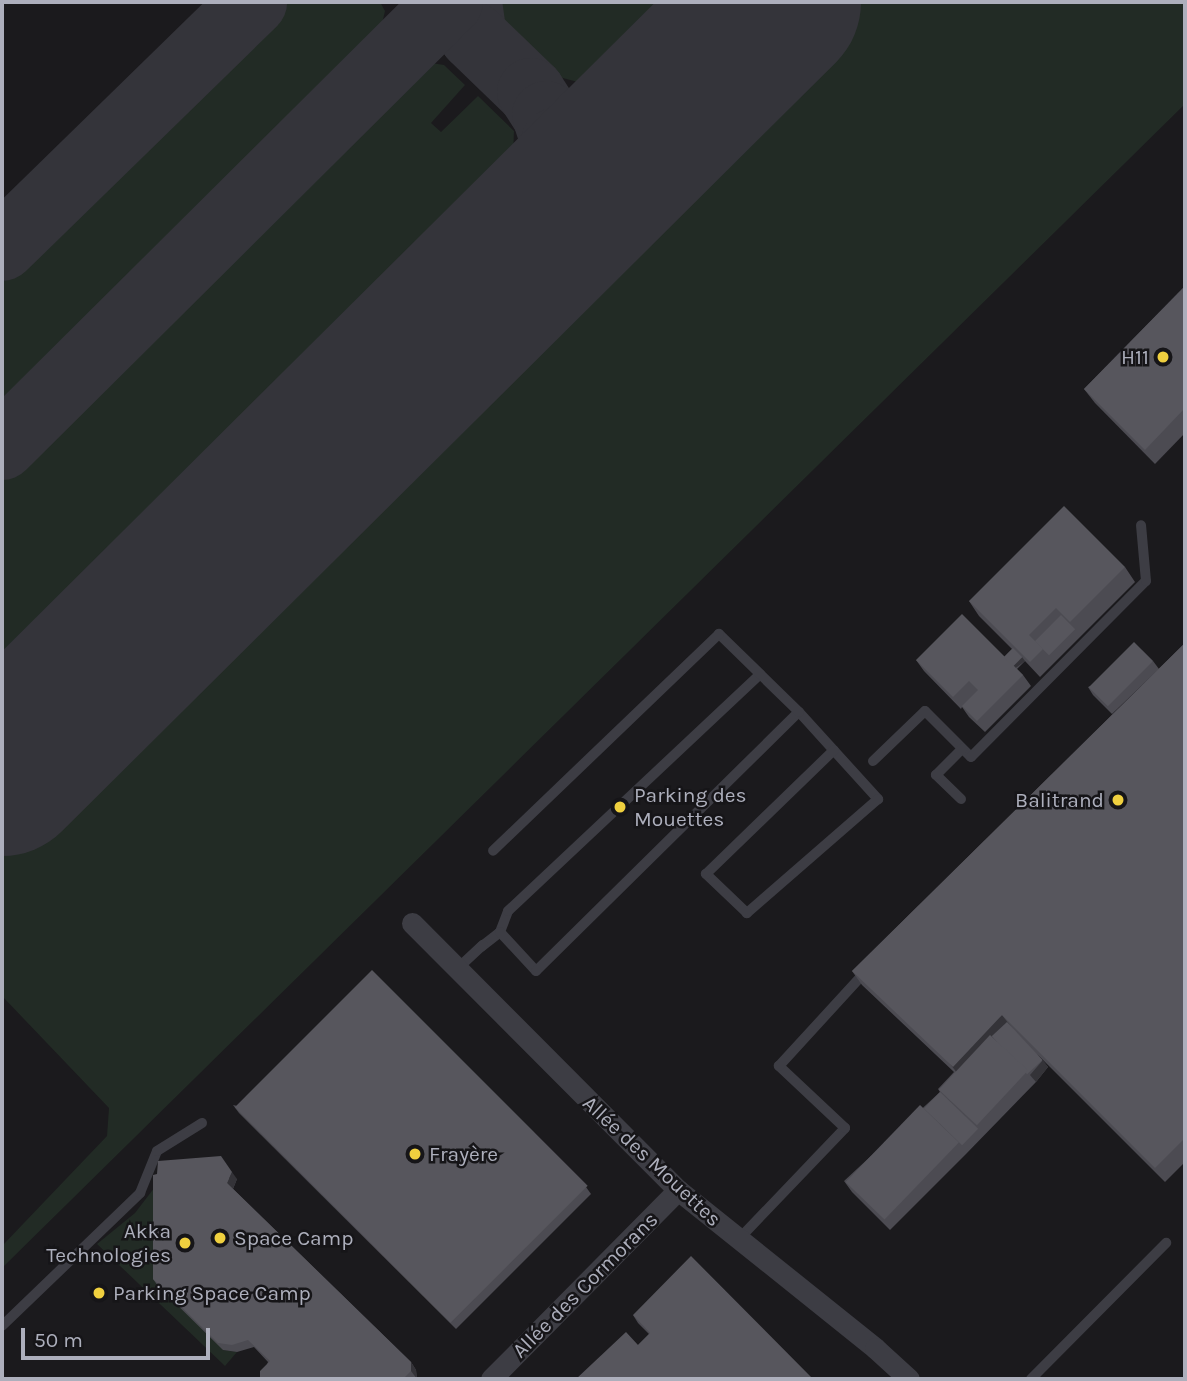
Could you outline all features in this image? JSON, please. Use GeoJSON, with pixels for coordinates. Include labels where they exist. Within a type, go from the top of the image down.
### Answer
{"type":"FeatureCollection","features":[{"type":"Feature","properties":{"kind":"street","name":"Allée des Mouettes"},"geometry":{"type":"LineString","coordinates":[[412,923],[678,1190],[875,1348],[909,1379]]}},
{"type":"Feature","properties":{"kind":"street","name":"Allée des Cormorans"},"geometry":{"type":"LineString","coordinates":[[491,1379],[678,1190]]}},
{"type":"Feature","properties":{"kind":"lane"},"geometry":{"type":"LineString","coordinates":[[873,761],[925,711],[971,757],[1146,582],[1141,525]]}},
{"type":"Feature","properties":{"kind":"lane"},"geometry":{"type":"LineString","coordinates":[[493,851],[719,634],[799,712],[834,750],[878,799],[747,913],[706,874],[834,750]]}},
{"type":"Feature","properties":{"kind":"lane"},"geometry":{"type":"LineString","coordinates":[[456,970],[499,932],[508,911],[760,674]]}},
{"type":"Feature","properties":{"kind":"lane"},"geometry":{"type":"LineString","coordinates":[[499,932],[536,971],[799,712]]}},
{"type":"Feature","properties":{"kind":"lane"},"geometry":{"type":"LineString","coordinates":[[961,799],[936,775],[962,749]]}},
{"type":"Feature","properties":{"kind":"lane"},"geometry":{"type":"LineString","coordinates":[[738,1240],[845,1128],[779,1066],[880,956]]}},
{"type":"Feature","properties":{"kind":"lane"},"geometry":{"type":"LineString","coordinates":[[2,1326],[140,1193],[157,1151],[202,1123]]}},
{"type":"Feature","properties":{"kind":"lane"},"geometry":{"type":"LineString","coordinates":[[1031,1379],[1167,1243]]}},
{"type":"Feature","properties":{"kind":"shaded area"},"geometry":{"type":"Polygon","coordinates":[[[285,2],[380,2],[385,11],[376,49],[2,417],[2,283],[285,2]]]}},
{"type":"Feature","properties":{"kind":"shaded area"},"geometry":{"type":"Polygon","coordinates":[[[499,2],[692,2],[618,75],[589,85],[559,77],[502,22],[499,2]]]}},
{"type":"Feature","properties":{"kind":"shaded area"},"geometry":{"type":"Polygon","coordinates":[[[858,2],[1185,2],[1185,104],[2,1268],[2,1246],[107,1136],[109,1108],[2,996],[2,847],[858,2]]]}},
{"type":"Feature","properties":{"kind":"shaded area"},"geometry":{"type":"Polygon","coordinates":[[[431,63],[444,65],[465,85],[431,123],[441,132],[478,96],[514,131],[513,156],[506,176],[2,677],[2,471],[398,78],[418,66],[431,63]]]}},
{"type":"Feature","properties":{"kind":"shaded area"},"geometry":{"type":"Polygon","coordinates":[[[158,1183],[223,1350],[237,1352],[225,1366],[97,1244],[135,1213],[158,1183]]]}},
{"type":"Feature","properties":{"kind":"building","name":"H11"},"geometry":{"type":"Polygon","coordinates":[[[1185,286],[1185,408],[1145,450],[1084,389],[1185,286]]]}},
{"type":"Feature","properties":{"kind":"building"},"geometry":{"type":"Polygon","coordinates":[[[1064,506],[1125,567],[1070,622],[1056,608],[1029,635],[1043,649],[1030,662],[969,601],[1064,506]]]}},
{"type":"Feature","properties":{"kind":"building"},"geometry":{"type":"Polygon","coordinates":[[[962,614],[1023,675],[977,721],[962,706],[978,690],[969,681],[953,697],[916,660],[962,614]]]}},
{"type":"Feature","properties":{"kind":"building"},"geometry":{"type":"Polygon","coordinates":[[[1061,615],[1075,629],[1049,655],[1035,641],[1061,615]]]}},
{"type":"Feature","properties":{"kind":"building"},"geometry":{"type":"Polygon","coordinates":[[[1134,642],[1153,661],[1108,706],[1089,687],[1134,642]]]}},
{"type":"Feature","properties":{"kind":"building","name":"Balitrand"},"geometry":{"type":"Polygon","coordinates":[[[1185,643],[1185,1138],[1155,1168],[1002,1015],[953,1067],[852,971],[1185,643]]]}},
{"type":"Feature","properties":{"kind":"building"},"geometry":{"type":"Polygon","coordinates":[[[1013,648],[1022,657],[1013,666],[1004,657],[1013,648]]]}},
{"type":"Feature","properties":{"kind":"building","name":"Frayère"},"geometry":{"type":"Polygon","coordinates":[[[372,970],[588,1186],[450,1323],[235,1107],[372,970]]]}},
{"type":"Feature","properties":{"kind":"building"},"geometry":{"type":"Polygon","coordinates":[[[1007,1022],[1042,1060],[1027,1074],[992,1036],[1007,1022]]]}},
{"type":"Feature","properties":{"kind":"building"},"geometry":{"type":"Polygon","coordinates":[[[990,1035],[1028,1070],[977,1125],[939,1090],[990,1035]]]}},
{"type":"Feature","properties":{"kind":"building"},"geometry":{"type":"Polygon","coordinates":[[[940,1092],[978,1129],[962,1145],[924,1109],[940,1092]]]}},
{"type":"Feature","properties":{"kind":"building"},"geometry":{"type":"Polygon","coordinates":[[[920,1105],[959,1143],[885,1219],[846,1182],[920,1105]]]}},
{"type":"Feature","properties":{"kind":"building","name":"Space Camp"},"geometry":{"type":"Polygon","coordinates":[[[221,1156],[232,1172],[227,1183],[411,1362],[411,1371],[403,1379],[262,1379],[260,1371],[270,1361],[248,1340],[232,1345],[218,1343],[153,1279],[153,1175],[157,1174],[158,1161],[221,1156]]]}},
{"type":"Feature","properties":{"kind":"building"},"geometry":{"type":"Polygon","coordinates":[[[691,1256],[813,1379],[576,1379],[626,1332],[638,1345],[650,1333],[633,1315],[691,1256]]]}},
{"type":"Feature","properties":{"kind":"taxiway"},"geometry":{"type":"LineString","coordinates":[[2,247],[253,2]]}},
{"type":"Feature","properties":{"kind":"taxiway"},"geometry":{"type":"LineString","coordinates":[[2,446],[449,2]]}},
{"type":"Feature","properties":{"kind":"taxiway"},"geometry":{"type":"LineString","coordinates":[[468,2],[473,36],[531,92],[546,115],[555,142],[554,188],[526,250]]}},
{"type":"Feature","properties":{"kind":"runway"},"geometry":{"type":"LineString","coordinates":[[2,771],[776,2]]}},
{"type":"Feature","properties":{"kind":"place","name":"H11"},"geometry":{"type":"Point","coordinates":[1163,357]}},
{"type":"Feature","properties":{"kind":"place","name":"Balitrand"},"geometry":{"type":"Point","coordinates":[1118,800]}},
{"type":"Feature","properties":{"kind":"place","name":"Parking des Mouettes"},"geometry":{"type":"Point","coordinates":[620,807]}},
{"type":"Feature","properties":{"kind":"place","name":"Frayère"},"geometry":{"type":"Point","coordinates":[415,1154]}},
{"type":"Feature","properties":{"kind":"place","name":"Space Camp"},"geometry":{"type":"Point","coordinates":[220,1238]}},
{"type":"Feature","properties":{"kind":"place","name":"Akka Technologies"},"geometry":{"type":"Point","coordinates":[185,1243]}},
{"type":"Feature","properties":{"kind":"place","name":"Parking Space Camp"},"geometry":{"type":"Point","coordinates":[99,1293]}}]}
